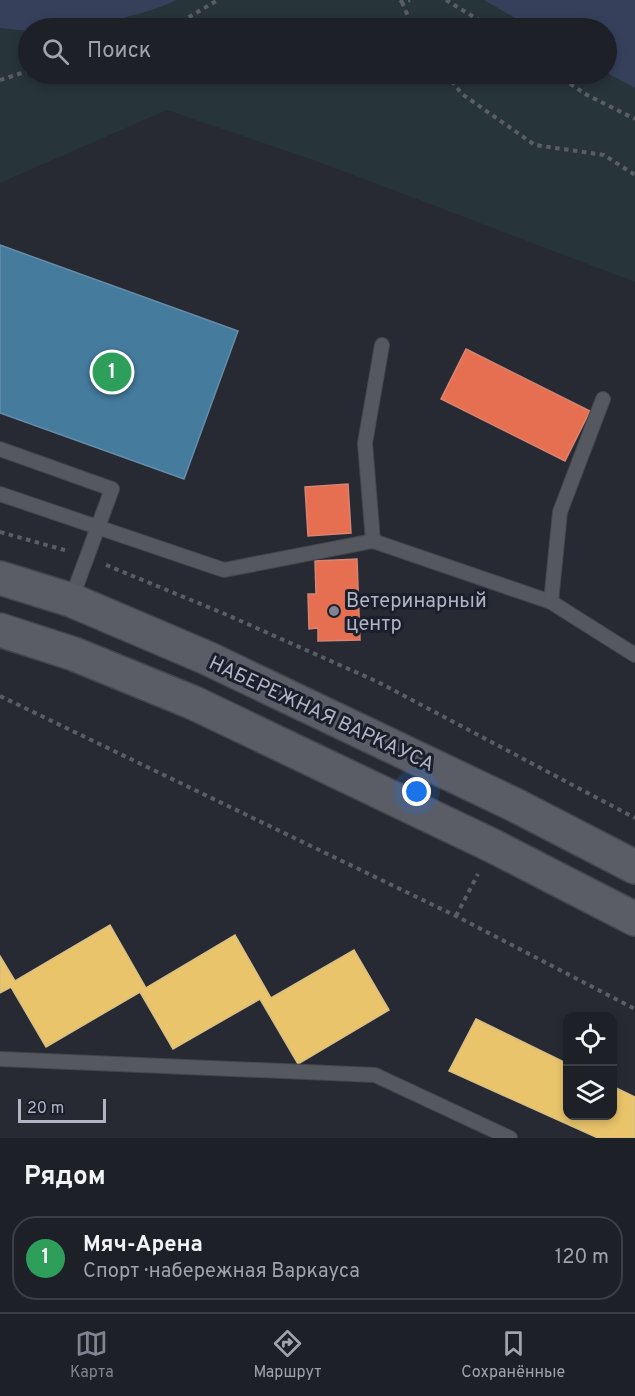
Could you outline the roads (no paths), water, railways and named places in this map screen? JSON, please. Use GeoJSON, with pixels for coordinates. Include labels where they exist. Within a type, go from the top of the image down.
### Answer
{"type":"FeatureCollection","features":[{"type":"Feature","properties":{"kind":"main road","name":"НАБЕРЕЖНАЯ ВАРКАУСА"},"geometry":{"type":"LineString","coordinates":[[0,578],[71,600],[239,673],[515,805],[635,867]]}},
{"type":"Feature","properties":{"kind":"main road"},"geometry":{"type":"LineString","coordinates":[[0,630],[74,654],[194,704],[493,846],[635,919]]}},
{"type":"Feature","properties":{"kind":"lane"},"geometry":{"type":"LineString","coordinates":[[373,540],[365,443],[382,345]]}},
{"type":"Feature","properties":{"kind":"lane"},"geometry":{"type":"LineString","coordinates":[[551,602],[560,513],[603,399]]}},
{"type":"Feature","properties":{"kind":"lane"},"geometry":{"type":"LineString","coordinates":[[0,449],[112,489],[71,600]]}},
{"type":"Feature","properties":{"kind":"lane"},"geometry":{"type":"LineString","coordinates":[[0,494],[224,570],[373,540],[551,602],[635,655]]}},
{"type":"Feature","properties":{"kind":"lane"},"geometry":{"type":"LineString","coordinates":[[0,1059],[375,1075],[510,1138]]}},
{"type":"Feature","properties":{"kind":"water"},"geometry":{"type":"Polygon","coordinates":[[[0,0],[177,0],[124,18],[18,18],[18,30],[0,28],[0,0]]]}},
{"type":"Feature","properties":{"kind":"water"},"geometry":{"type":"Polygon","coordinates":[[[484,0],[635,0],[635,88],[617,78],[617,18],[515,18],[484,0]]]}},
{"type":"Feature","properties":{"kind":"place","name":"Мяч-Арена"},"geometry":{"type":"Point","coordinates":[112,372]}},
{"type":"Feature","properties":{"kind":"place","name":"Ветеринарный центр"},"geometry":{"type":"Point","coordinates":[334,611]}}]}
